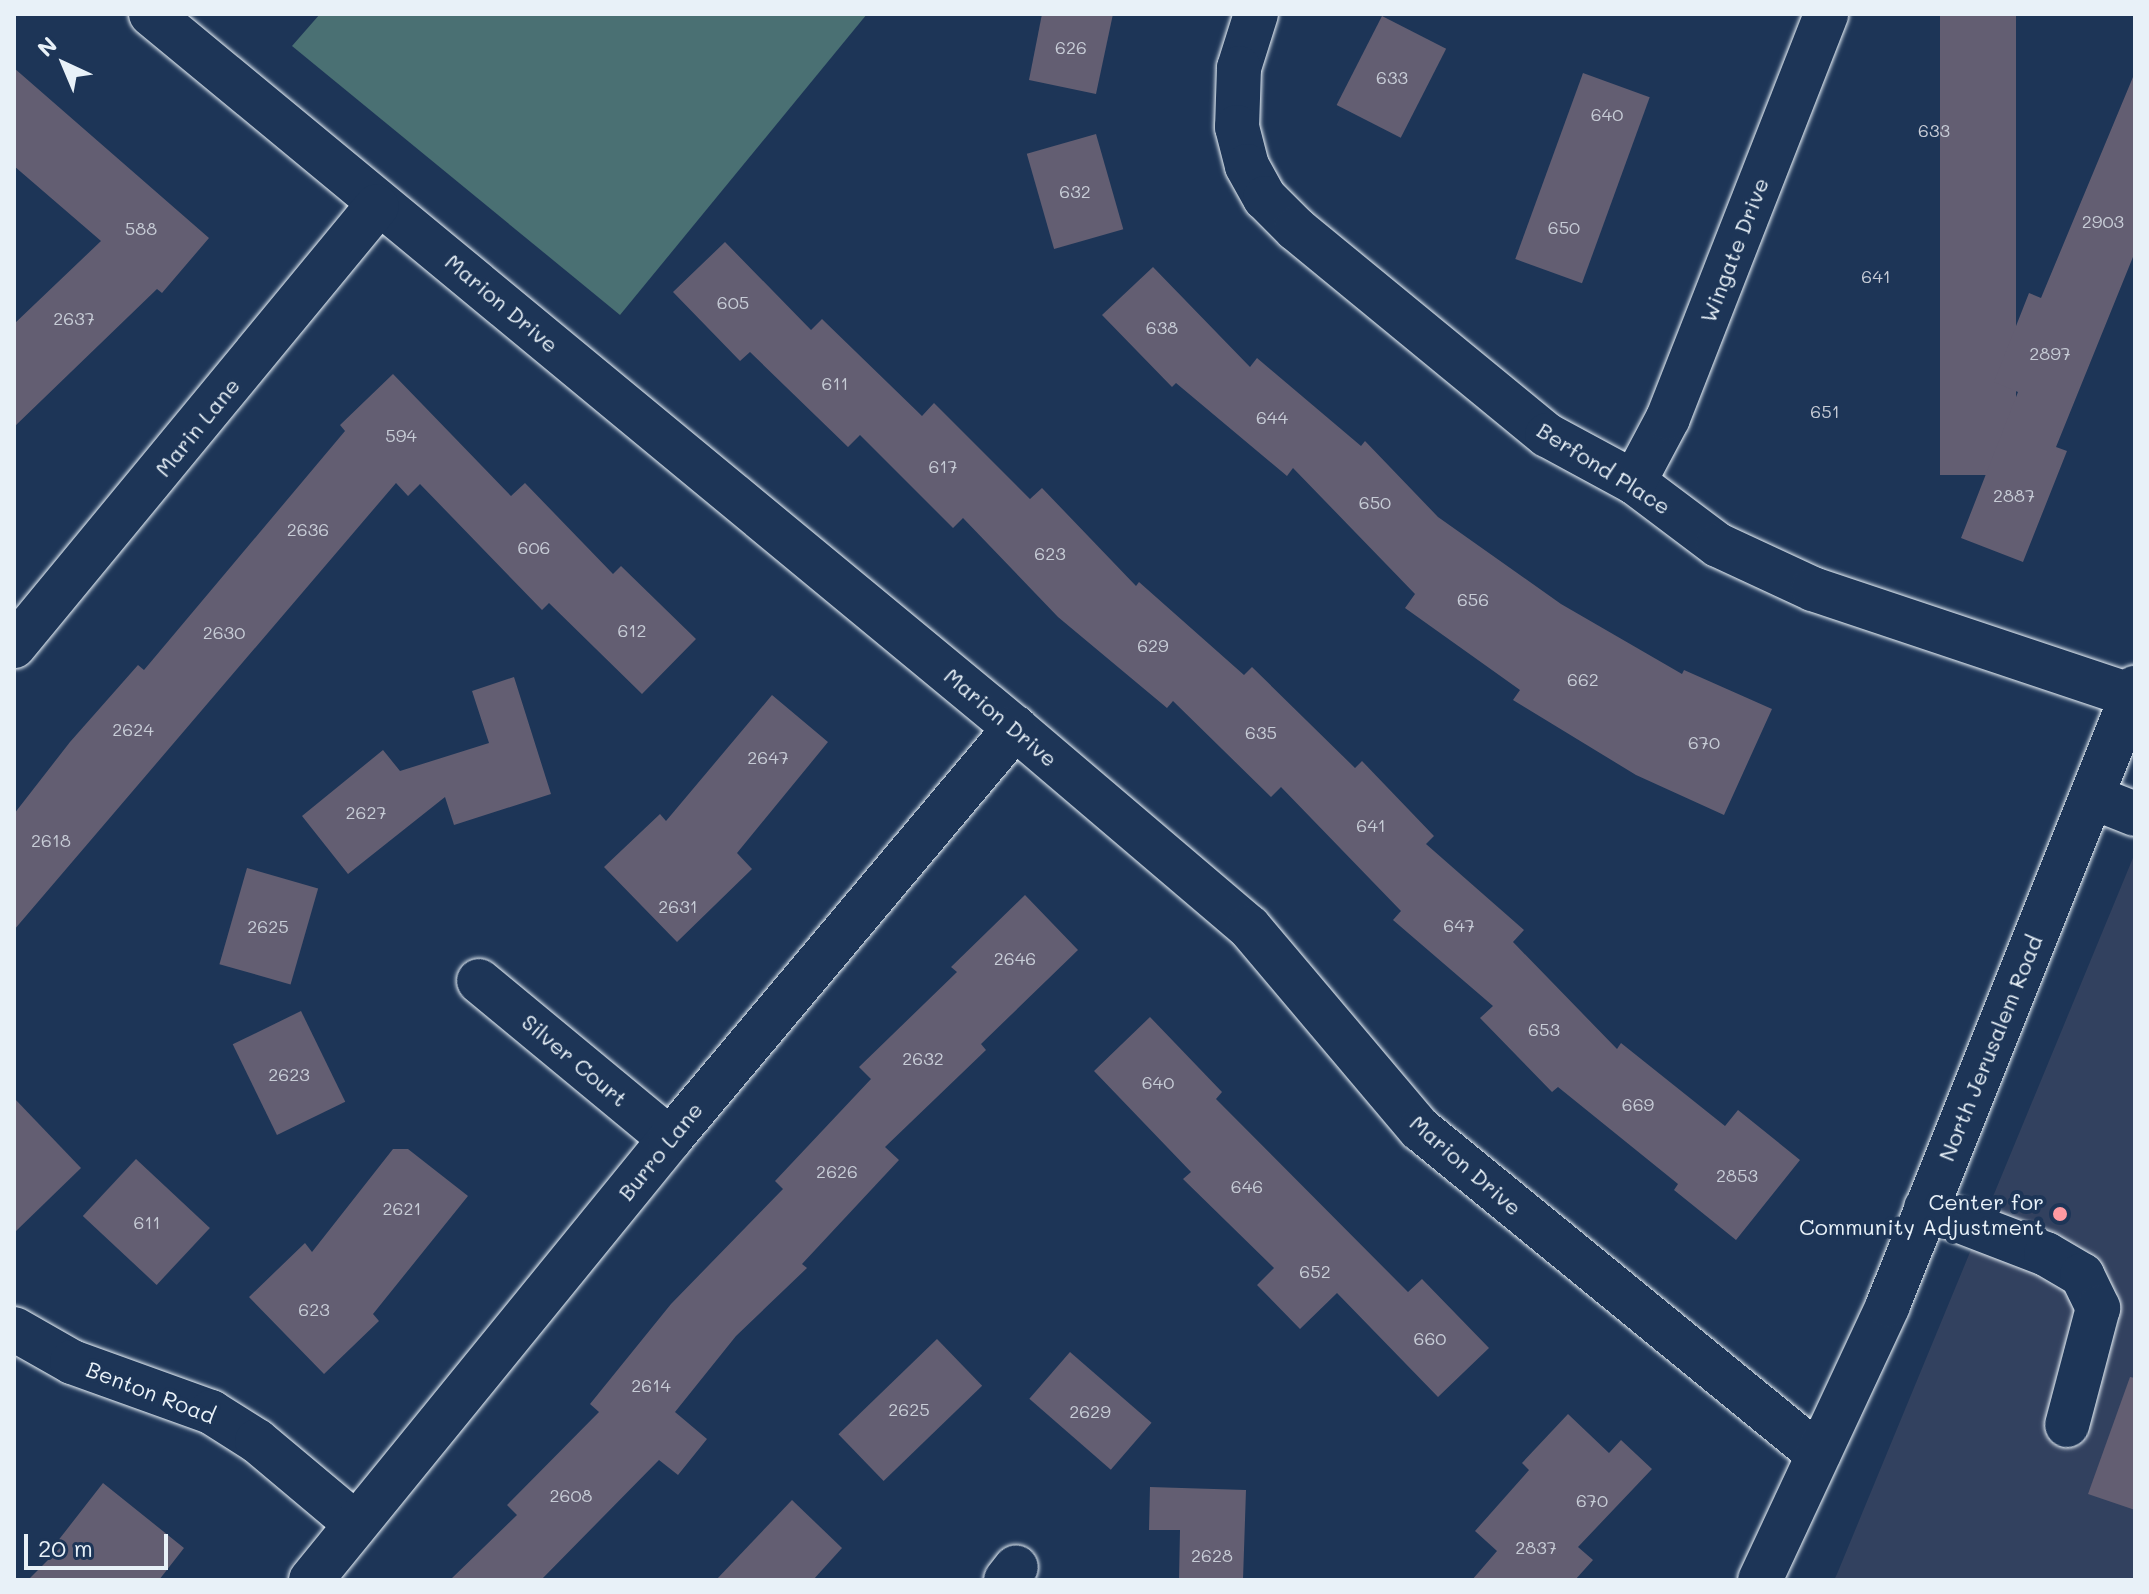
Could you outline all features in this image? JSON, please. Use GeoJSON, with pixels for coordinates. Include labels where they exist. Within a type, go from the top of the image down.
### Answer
{"type":"FeatureCollection","features":[{"type":"Feature","properties":{"kind":"street","name":"Marion Drive"},"geometry":{"type":"LineString","coordinates":[[151,14],[377,206],[431,244],[1015,728],[1249,927],[1420,1129],[1818,1454]]}},
{"type":"Feature","properties":{"kind":"street","name":"Berfond Place"},"geometry":{"type":"LineString","coordinates":[[1256,14],[1239,68],[1237,127],[1247,166],[1265,198],[1296,229],[1547,435],[1634,482],[1718,545],[1813,589],[2133,692]]}},
{"type":"Feature","properties":{"kind":"street","name":"Wingate Drive"},"geometry":{"type":"LineString","coordinates":[[1634,482],[1668,418],[1826,14]]}},
{"type":"Feature","properties":{"kind":"street","name":"Marin Lane"},"geometry":{"type":"LineString","coordinates":[[18,631],[377,206]]}},
{"type":"Feature","properties":{"kind":"street","name":"North Jerusalem Road"},"geometry":{"type":"LineString","coordinates":[[1760,1580],[1888,1305],[2133,692]]}},
{"type":"Feature","properties":{"kind":"street","name":"Burro Lane"},"geometry":{"type":"LineString","coordinates":[[311,1580],[670,1139],[1015,728]]}},
{"type":"Feature","properties":{"kind":"street"},"geometry":{"type":"LineString","coordinates":[[2092,797],[2135,814]]}},
{"type":"Feature","properties":{"kind":"street","name":"Silver Court"},"geometry":{"type":"LineString","coordinates":[[479,981],[670,1139]]}},
{"type":"Feature","properties":{"kind":"street"},"geometry":{"type":"LineString","coordinates":[[1926,1208],[2046,1254],[2082,1275],[2098,1308],[2067,1425]]}},
{"type":"Feature","properties":{"kind":"street","name":"Benton Road"},"geometry":{"type":"LineString","coordinates":[[14,1329],[72,1362],[211,1412],[257,1441],[356,1524]]}},
{"type":"Feature","properties":{"kind":"shaded area","name":"Center for Community Adjustment"},"geometry":{"type":"Polygon","coordinates":[[[2135,853],[2135,1580],[1834,1580],[1837,1574],[2135,853]]]}},
{"type":"Feature","properties":{"kind":"green space"},"geometry":{"type":"Polygon","coordinates":[[[320,14],[867,14],[620,315],[292,46],[320,14]]]}},
{"type":"Feature","properties":{"kind":"building"},"geometry":{"type":"Polygon","coordinates":[[[1042,14],[1113,14],[1096,94],[1029,80],[1042,14]]]}},
{"type":"Feature","properties":{"kind":"building"},"geometry":{"type":"Polygon","coordinates":[[[1940,14],[2016,14],[2016,475],[1940,475],[1940,14]]]}},
{"type":"Feature","properties":{"kind":"building"},"geometry":{"type":"Polygon","coordinates":[[[1382,16],[1446,49],[1401,138],[1337,105],[1382,16]]]}},
{"type":"Feature","properties":{"kind":"building"},"geometry":{"type":"Polygon","coordinates":[[[14,68],[209,238],[162,293],[157,289],[14,427],[14,324],[101,241],[14,166],[14,68]]]}},
{"type":"Feature","properties":{"kind":"building"},"geometry":{"type":"Polygon","coordinates":[[[1583,73],[1650,97],[1582,283],[1515,259],[1583,73]]]}},
{"type":"Feature","properties":{"kind":"building"},"geometry":{"type":"Polygon","coordinates":[[[2133,77],[2135,252],[2056,447],[2067,451],[2023,562],[1961,538],[2018,392],[1994,382],[2029,293],[2041,298],[2133,77]]]}},
{"type":"Feature","properties":{"kind":"building"},"geometry":{"type":"Polygon","coordinates":[[[1096,134],[1123,229],[1054,249],[1027,154],[1096,134]]]}},
{"type":"Feature","properties":{"kind":"building"},"geometry":{"type":"Polygon","coordinates":[[[725,242],[811,330],[822,319],[922,416],[934,403],[1030,499],[1042,488],[1136,586],[1139,582],[1244,675],[1252,667],[1355,768],[1362,761],[1434,836],[1426,844],[1524,930],[1513,942],[1617,1049],[1621,1043],[1725,1126],[1738,1110],[1800,1160],[1736,1240],[1674,1190],[1678,1184],[1558,1087],[1552,1092],[1480,1018],[1493,1006],[1393,920],[1401,911],[1281,787],[1271,797],[1173,701],[1167,708],[1058,617],[963,518],[953,528],[860,435],[848,447],[750,352],[740,361],[673,292],[725,242]]]}},
{"type":"Feature","properties":{"kind":"building"},"geometry":{"type":"Polygon","coordinates":[[[1153,267],[1250,367],[1257,358],[1361,446],[1365,441],[1438,517],[1561,604],[1682,674],[1684,670],[1772,709],[1724,815],[1636,775],[1513,700],[1520,690],[1405,608],[1415,594],[1293,468],[1287,476],[1176,383],[1172,387],[1102,315],[1153,267]]]}},
{"type":"Feature","properties":{"kind":"building"},"geometry":{"type":"Polygon","coordinates":[[[393,374],[511,496],[525,483],[613,574],[621,566],[696,639],[642,694],[549,603],[542,610],[420,484],[408,496],[396,483],[14,930],[14,814],[70,742],[138,665],[144,670],[345,431],[340,425],[393,374]]]}},
{"type":"Feature","properties":{"kind":"building"},"geometry":{"type":"Polygon","coordinates":[[[514,677],[551,794],[454,825],[445,797],[348,874],[302,816],[383,750],[400,771],[489,743],[472,691],[514,677]]]}},
{"type":"Feature","properties":{"kind":"building"},"geometry":{"type":"Polygon","coordinates":[[[772,695],[828,742],[737,853],[752,869],[677,942],[604,867],[660,814],[666,821],[772,695]]]}},
{"type":"Feature","properties":{"kind":"building"},"geometry":{"type":"Polygon","coordinates":[[[247,868],[318,888],[291,985],[219,964],[247,868]]]}},
{"type":"Feature","properties":{"kind":"building"},"geometry":{"type":"Polygon","coordinates":[[[1025,895],[1078,950],[981,1044],[986,1050],[885,1147],[899,1160],[802,1264],[807,1268],[736,1336],[675,1412],[707,1439],[678,1475],[659,1460],[541,1580],[450,1580],[517,1515],[507,1505],[599,1412],[590,1404],[671,1304],[783,1189],[775,1181],[871,1079],[859,1067],[957,972],[951,967],[1025,895]]]}},
{"type":"Feature","properties":{"kind":"building"},"geometry":{"type":"Polygon","coordinates":[[[301,1011],[345,1102],[277,1135],[233,1044],[301,1011]]]}},
{"type":"Feature","properties":{"kind":"building"},"geometry":{"type":"Polygon","coordinates":[[[1150,1017],[1222,1092],[1216,1099],[1408,1292],[1422,1279],[1489,1348],[1438,1397],[1337,1293],[1300,1329],[1257,1285],[1274,1268],[1183,1179],[1191,1172],[1094,1071],[1150,1017]]]}},
{"type":"Feature","properties":{"kind":"building"},"geometry":{"type":"Polygon","coordinates":[[[14,1098],[81,1168],[14,1233],[14,1098]]]}},
{"type":"Feature","properties":{"kind":"building"},"geometry":{"type":"Polygon","coordinates":[[[393,1149],[408,1149],[468,1196],[373,1314],[379,1321],[324,1374],[249,1297],[305,1243],[312,1252],[393,1149]]]}},
{"type":"Feature","properties":{"kind":"building"},"geometry":{"type":"Polygon","coordinates":[[[136,1159],[210,1228],[157,1285],[83,1216],[136,1159]]]}},
{"type":"Feature","properties":{"kind":"building"},"geometry":{"type":"Polygon","coordinates":[[[937,1339],[982,1386],[884,1481],[838,1434],[937,1339]]]}},
{"type":"Feature","properties":{"kind":"building"},"geometry":{"type":"Polygon","coordinates":[[[1070,1352],[1152,1423],[1111,1470],[1029,1399],[1070,1352]]]}},
{"type":"Feature","properties":{"kind":"building"},"geometry":{"type":"Polygon","coordinates":[[[2130,1377],[2135,1378],[2135,1510],[2088,1494],[2130,1377]]]}},
{"type":"Feature","properties":{"kind":"building"},"geometry":{"type":"Polygon","coordinates":[[[1568,1414],[1609,1453],[1621,1440],[1652,1469],[1578,1547],[1593,1560],[1575,1580],[1472,1580],[1497,1551],[1475,1531],[1529,1470],[1522,1463],[1568,1414]]]}},
{"type":"Feature","properties":{"kind":"building"},"geometry":{"type":"Polygon","coordinates":[[[103,1483],[184,1548],[159,1580],[28,1580],[62,1546],[57,1542],[103,1483]]]}},
{"type":"Feature","properties":{"kind":"building"},"geometry":{"type":"Polygon","coordinates":[[[1150,1487],[1246,1490],[1243,1580],[1179,1580],[1180,1530],[1149,1530],[1150,1487]]]}},
{"type":"Feature","properties":{"kind":"building"},"geometry":{"type":"Polygon","coordinates":[[[792,1500],[842,1548],[813,1580],[716,1580],[792,1500]]]}},
{"type":"Feature","properties":{"kind":"place","name":"Center for Community Adjustment"},"geometry":{"type":"Point","coordinates":[2060,1214]}}]}
